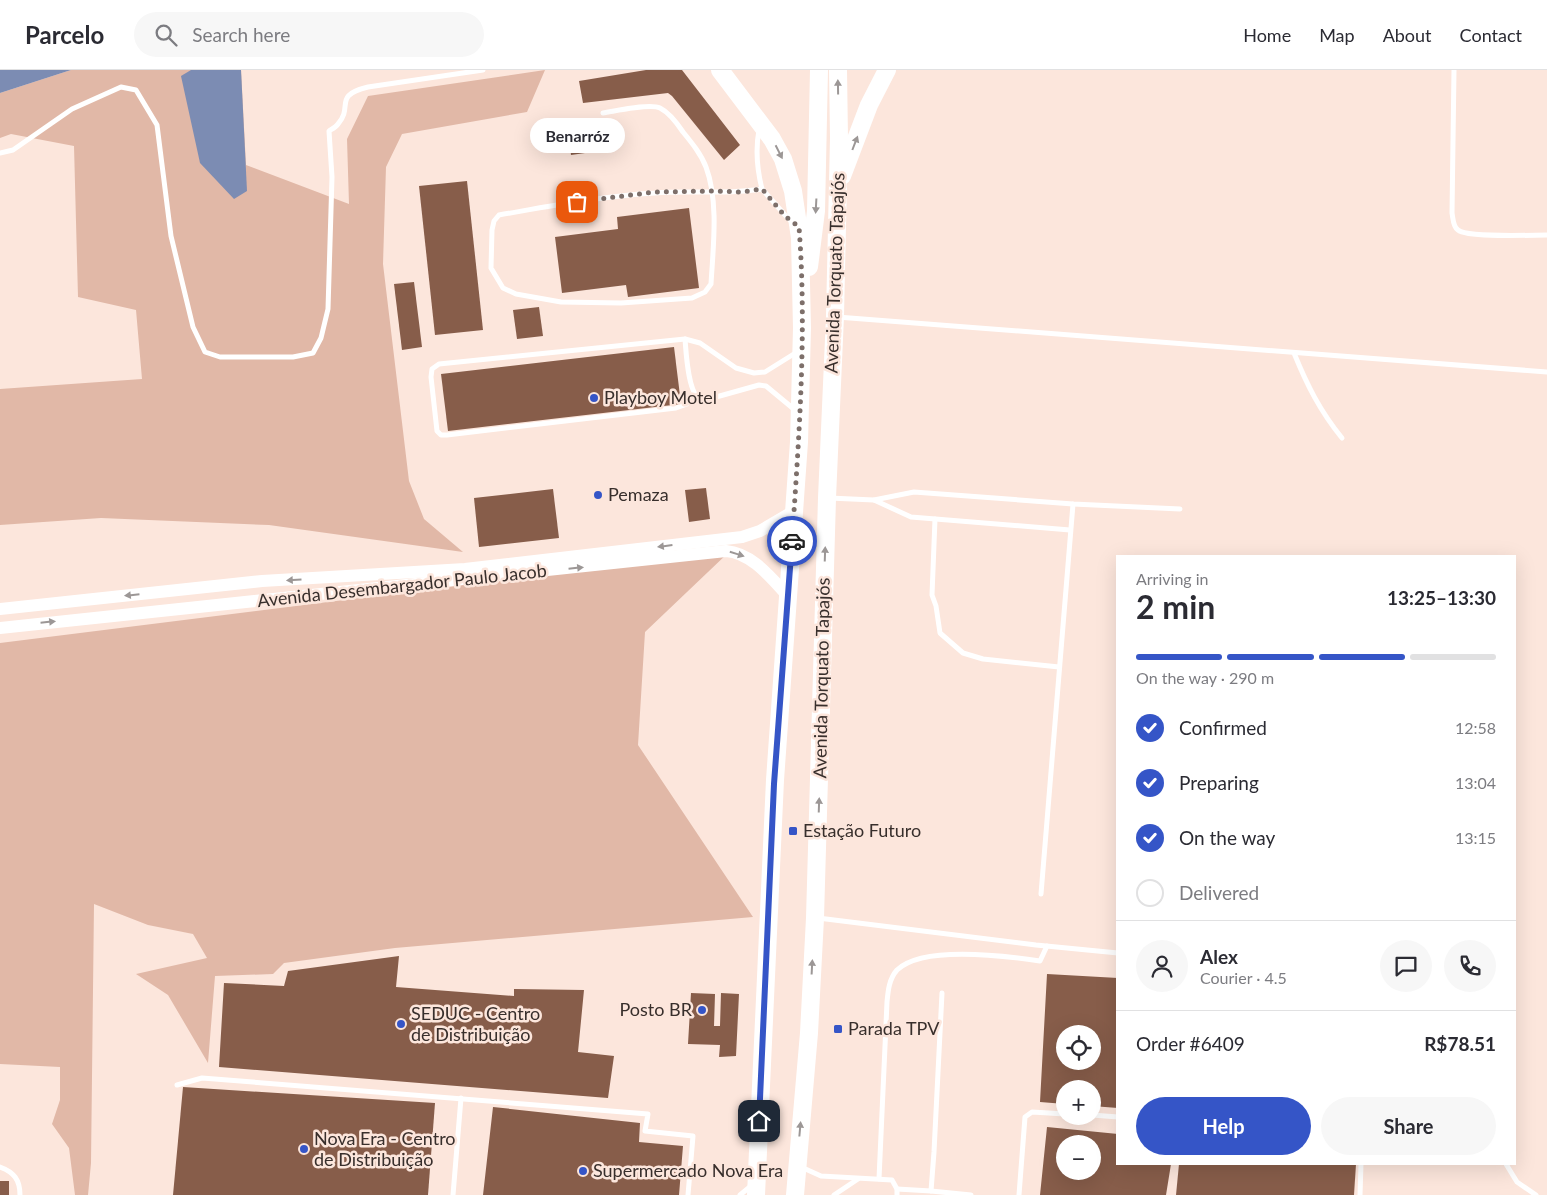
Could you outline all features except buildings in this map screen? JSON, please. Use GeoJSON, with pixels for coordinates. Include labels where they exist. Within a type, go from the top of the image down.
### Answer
{"type":"FeatureCollection","features":[{"type":"Feature","properties":{"kind":"highway","name":"Avenida Torquato Tapajós"},"geometry":{"type":"LineString","coordinates":[[720,70],[772,138],[785,166],[793,191],[799,227],[802,328],[800,413],[774,784],[756,1188]]}},
{"type":"Feature","properties":{"kind":"highway"},"geometry":{"type":"LineString","coordinates":[[802,328],[816,211],[819,70]]}},
{"type":"Feature","properties":{"kind":"highway","name":"Avenida Torquato Tapajós"},"geometry":{"type":"LineString","coordinates":[[795,1195],[796,1165],[809,1033],[815,918],[827,498],[835,316],[839,138],[838,70]]}},
{"type":"Feature","properties":{"kind":"highway"},"geometry":{"type":"LineString","coordinates":[[837,188],[869,106],[887,70]]}},
{"type":"Feature","properties":{"kind":"street","name":"Avenida Desembargador Paulo Jacob"},"geometry":{"type":"LineString","coordinates":[[0,610],[262,582],[465,569],[742,537],[760,532],[794,511]]}},
{"type":"Feature","properties":{"kind":"street","name":"Avenida Desembargador Paulo Jacob"},"geometry":{"type":"LineString","coordinates":[[0,628],[726,551],[734,552],[750,560],[771,577],[788,596]]}},
{"type":"Feature","properties":{"kind":"street"},"geometry":{"type":"LineString","coordinates":[[224,586],[225,604]]}},
{"type":"Feature","properties":{"kind":"lane"},"geometry":{"type":"LineString","coordinates":[[0,153],[13,150],[72,109],[121,87],[136,90],[157,125],[171,236],[193,326],[205,352],[220,357],[293,357],[313,353],[321,338],[328,309],[332,186],[328,131],[338,124],[349,95],[357,90],[368,87],[483,70]]}},
{"type":"Feature","properties":{"kind":"lane"},"geometry":{"type":"LineString","coordinates":[[1454,70],[1452,213],[1454,224],[1458,231],[1471,234],[1547,235]]}},
{"type":"Feature","properties":{"kind":"lane"},"geometry":{"type":"LineString","coordinates":[[604,112],[645,106],[659,107],[672,117],[699,152],[706,168],[711,191],[715,224],[711,284],[705,292],[692,298],[621,303],[561,302],[516,294],[503,288],[491,268],[492,230],[494,221],[499,215],[654,192],[711,191],[742,192],[762,189]]}},
{"type":"Feature","properties":{"kind":"lane"},"geometry":{"type":"LineString","coordinates":[[761,124],[756,154],[758,175],[762,189],[785,216],[799,227]]}},
{"type":"Feature","properties":{"kind":"lane"},"geometry":{"type":"LineString","coordinates":[[835,316],[1547,372]]}},
{"type":"Feature","properties":{"kind":"lane"},"geometry":{"type":"LineString","coordinates":[[800,413],[766,386],[759,385],[709,399],[701,399],[676,408],[441,435],[437,431],[431,376],[432,370],[439,364],[684,339],[700,343],[736,368],[754,374],[764,372],[802,349]]}},
{"type":"Feature","properties":{"kind":"lane"},"geometry":{"type":"LineString","coordinates":[[684,339],[691,385],[695,396],[701,399]]}},
{"type":"Feature","properties":{"kind":"lane"},"geometry":{"type":"LineString","coordinates":[[1294,352],[1304,379],[1315,400],[1327,420],[1342,438]]}},
{"type":"Feature","properties":{"kind":"lane"},"geometry":{"type":"LineString","coordinates":[[827,498],[874,500],[914,492],[1073,504],[1180,508]]}},
{"type":"Feature","properties":{"kind":"lane"},"geometry":{"type":"LineString","coordinates":[[874,500],[911,517],[1070,530]]}},
{"type":"Feature","properties":{"kind":"lane"},"geometry":{"type":"LineString","coordinates":[[1040,894],[1073,504]]}},
{"type":"Feature","properties":{"kind":"lane"},"geometry":{"type":"LineString","coordinates":[[935,519],[932,595],[936,606],[940,633],[962,653],[983,659],[1059,667]]}},
{"type":"Feature","properties":{"kind":"lane"},"geometry":{"type":"LineString","coordinates":[[815,918],[1116,953]]}},
{"type":"Feature","properties":{"kind":"lane"},"geometry":{"type":"LineString","coordinates":[[879,1179],[888,984],[897,970],[913,960],[955,954],[978,954],[1040,961],[1047,946]]}},
{"type":"Feature","properties":{"kind":"lane"},"geometry":{"type":"LineString","coordinates":[[931,1191],[942,993]]}},
{"type":"Feature","properties":{"kind":"lane"},"geometry":{"type":"LineString","coordinates":[[177,1085],[202,1078],[648,1114],[645,1131],[693,1136],[688,1195]]}},
{"type":"Feature","properties":{"kind":"lane"},"geometry":{"type":"LineString","coordinates":[[453,1195],[462,1098]]}},
{"type":"Feature","properties":{"kind":"lane"},"geometry":{"type":"LineString","coordinates":[[1019,1195],[1025,1117],[1032,1112],[1056,1113]]}},
{"type":"Feature","properties":{"kind":"lane"},"geometry":{"type":"LineString","coordinates":[[1101,1116],[1116,1117]]}},
{"type":"Feature","properties":{"kind":"lane"},"geometry":{"type":"LineString","coordinates":[[796,1165],[821,1176],[892,1180],[897,1192],[931,1191],[971,1195]]}},
{"type":"Feature","properties":{"kind":"lane"},"geometry":{"type":"LineString","coordinates":[[1360,1195],[1361,1165]]}},
{"type":"Feature","properties":{"kind":"lane"},"geometry":{"type":"LineString","coordinates":[[1507,1165],[1517,1182],[1536,1195]]}},
{"type":"Feature","properties":{"kind":"lane"},"geometry":{"type":"LineString","coordinates":[[0,1167],[14,1174],[18,1181],[20,1195]]}},
{"type":"Feature","properties":{"kind":"lane"},"geometry":{"type":"LineString","coordinates":[[834,1195],[858,1179]]}},
{"type":"Feature","properties":{"kind":"lane"},"geometry":{"type":"LineString","coordinates":[[740,1195],[749,1189],[756,1188]]}},
{"type":"Feature","properties":{"kind":"shaded area"},"geometry":{"type":"Polygon","coordinates":[[[71,70],[241,70],[246,165],[349,204],[347,139],[368,96],[545,70],[527,112],[402,134],[386,167],[383,264],[409,481],[424,519],[463,552],[269,525],[101,518],[0,525],[0,389],[142,379],[136,310],[78,297],[74,146],[11,134],[0,138],[0,93],[71,70]]]}},
{"type":"Feature","properties":{"kind":"shaded area"},"geometry":{"type":"Polygon","coordinates":[[[729,552],[645,632],[638,745],[753,917],[395,948],[284,963],[273,974],[215,976],[208,1063],[168,995],[136,974],[207,958],[193,934],[148,925],[94,904],[91,1163],[88,1195],[75,1195],[69,1148],[52,1124],[60,1100],[60,1067],[0,1064],[0,643],[729,552]]]}},
{"type":"Feature","properties":{"kind":"water"},"geometry":{"type":"Polygon","coordinates":[[[0,70],[71,70],[0,93],[0,70]]]}},
{"type":"Feature","properties":{"kind":"water"},"geometry":{"type":"Polygon","coordinates":[[[191,70],[241,70],[247,191],[234,199],[200,163],[181,76],[191,70]]]}},
{"type":"Feature","properties":{"kind":"way so far"},"geometry":{"type":"LineString","coordinates":[[577,202],[654,192],[742,192],[762,189],[785,216],[799,227],[802,328],[799,442],[792,541]]}},
{"type":"Feature","properties":{"kind":"place","name":"Benarróz"},"geometry":{"type":"Point","coordinates":[577,202]}},
{"type":"Feature","properties":{"kind":"place","name":"Playboy Motel"},"geometry":{"type":"Point","coordinates":[594,398]}},
{"type":"Feature","properties":{"kind":"place","name":"Pemaza"},"geometry":{"type":"Point","coordinates":[598,495]}},
{"type":"Feature","properties":{"kind":"place","name":"Estação Futuro"},"geometry":{"type":"Point","coordinates":[793,831]}},
{"type":"Feature","properties":{"kind":"place","name":"Posto BR"},"geometry":{"type":"Point","coordinates":[702,1010]}},
{"type":"Feature","properties":{"kind":"place","name":"SEDUC - Centro de Distribuição"},"geometry":{"type":"Point","coordinates":[401,1024]}},
{"type":"Feature","properties":{"kind":"place","name":"Parada TPV"},"geometry":{"type":"Point","coordinates":[838,1029]}},
{"type":"Feature","properties":{"kind":"place","name":"Nova Era - Centro de Distribuição"},"geometry":{"type":"Point","coordinates":[304,1149]}},
{"type":"Feature","properties":{"kind":"place","name":"Supermercado Nova Era"},"geometry":{"type":"Point","coordinates":[583,1171]}},
{"type":"Feature","properties":{"kind":"route"},"geometry":{"type":"LineString","coordinates":[[759,1121],[774,784],[792,541]]}}]}
